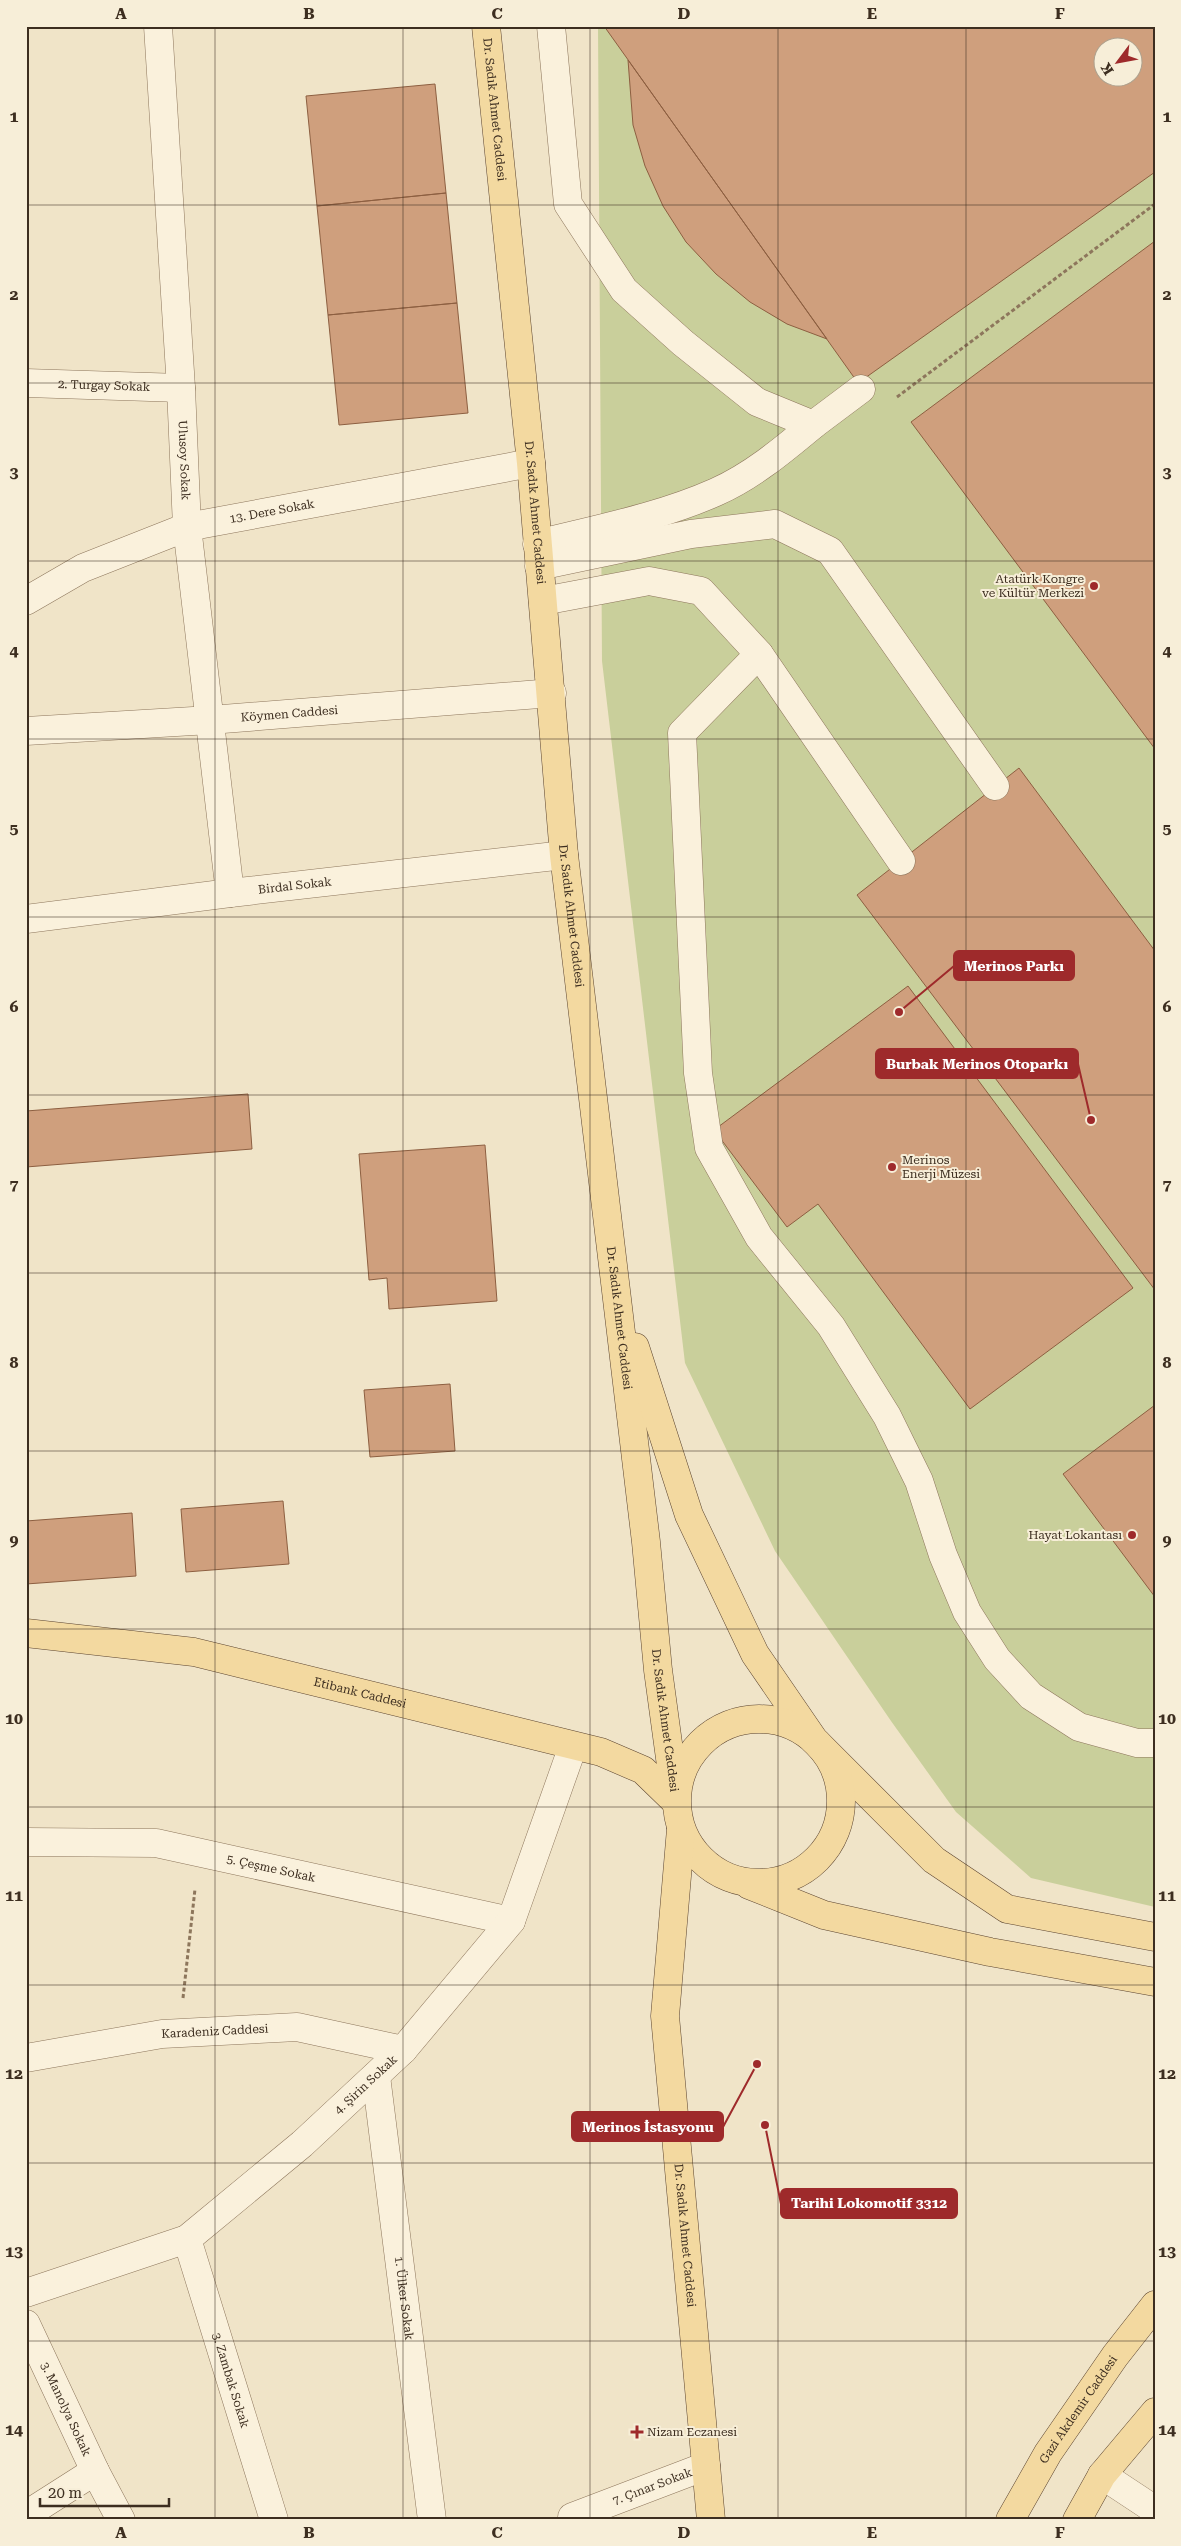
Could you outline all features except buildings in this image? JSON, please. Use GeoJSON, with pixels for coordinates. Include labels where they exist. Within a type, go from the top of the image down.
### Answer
{"type":"FeatureCollection","features":[{"type":"Feature","properties":{"kind":"main road","name":"Dr. Sadık Ahmet Caddesi"},"geometry":{"type":"LineString","coordinates":[[486,26],[531,463],[552,693],[564,855],[646,1542],[658,1670],[676,1802]]}},
{"type":"Feature","properties":{"kind":"main road"},"geometry":{"type":"LineString","coordinates":[[615,1286],[689,1515],[755,1654],[814,1740],[831,1761],[840,1787],[841,1814],[832,1839],[816,1861],[794,1876],[768,1884],[741,1882]]}},
{"type":"Feature","properties":{"kind":"main road","name":"Etibank Caddesi"},"geometry":{"type":"LineString","coordinates":[[26,1632],[194,1652],[601,1752],[643,1770],[676,1802]]}},
{"type":"Feature","properties":{"kind":"main road"},"geometry":{"type":"LineString","coordinates":[[1155,1937],[1006,1909],[934,1860],[814,1740],[791,1725],[765,1719],[738,1721],[714,1732],[693,1751],[680,1775],[676,1802],[681,1829],[695,1853],[715,1871],[824,1915],[990,1952],[1155,1982]]}},
{"type":"Feature","properties":{"kind":"main road","name":"Dr. Sadık Ahmet Caddesi"},"geometry":{"type":"LineString","coordinates":[[681,1829],[665,2016],[711,2520]]}},
{"type":"Feature","properties":{"kind":"main road","name":"Gazi Akdemir Caddesi"},"geometry":{"type":"LineString","coordinates":[[1010,2520],[1048,2453],[1115,2356],[1155,2305]]}},
{"type":"Feature","properties":{"kind":"main road"},"geometry":{"type":"LineString","coordinates":[[1076,2520],[1102,2475],[1155,2412]]}},
{"type":"Feature","properties":{"kind":"street","name":"Ulusoy Sokak"},"geometry":{"type":"LineString","coordinates":[[158,26],[181,388],[187,527],[230,893]]}},
{"type":"Feature","properties":{"kind":"street"},"geometry":{"type":"LineString","coordinates":[[551,26],[568,204],[624,290],[683,343],[758,402],[813,426]]}},
{"type":"Feature","properties":{"kind":"street","name":"2. Turgay Sokak"},"geometry":{"type":"LineString","coordinates":[[26,383],[181,388]]}},
{"type":"Feature","properties":{"kind":"street"},"geometry":{"type":"LineString","coordinates":[[538,555],[717,492],[768,461],[861,389]]}},
{"type":"Feature","properties":{"kind":"street","name":"13. Dere Sokak"},"geometry":{"type":"LineString","coordinates":[[26,601],[83,568],[187,527],[531,463]]}},
{"type":"Feature","properties":{"kind":"street"},"geometry":{"type":"LineString","coordinates":[[538,555],[775,524],[798,535],[830,552],[995,786]]}},
{"type":"Feature","properties":{"kind":"street"},"geometry":{"type":"LineString","coordinates":[[543,601],[649,580],[701,591],[759,654],[901,861]]}},
{"type":"Feature","properties":{"kind":"street"},"geometry":{"type":"LineString","coordinates":[[759,654],[682,733],[698,1073],[709,1148],[759,1237],[831,1326],[887,1416],[919,1481],[943,1555],[967,1612],[997,1659],[1031,1696],[1079,1727],[1137,1742],[1155,1743]]}},
{"type":"Feature","properties":{"kind":"street","name":"Köymen Caddesi"},"geometry":{"type":"LineString","coordinates":[[26,731],[210,720],[552,693]]}},
{"type":"Feature","properties":{"kind":"street","name":"Birdal Sokak"},"geometry":{"type":"LineString","coordinates":[[26,919],[230,893],[564,855]]}},
{"type":"Feature","properties":{"kind":"street","name":"4. Şirin Sokak"},"geometry":{"type":"LineString","coordinates":[[26,2292],[187,2240],[302,2144],[403,2050],[512,1921],[573,1746]]}},
{"type":"Feature","properties":{"kind":"street","name":"5. Çeşme Sokak"},"geometry":{"type":"LineString","coordinates":[[26,1842],[156,1843],[512,1921]]}},
{"type":"Feature","properties":{"kind":"street","name":"Karadeniz Caddesi"},"geometry":{"type":"LineString","coordinates":[[26,2058],[162,2034],[297,2027],[403,2050]]}},
{"type":"Feature","properties":{"kind":"street","name":"1. Ülker Sokak"},"geometry":{"type":"LineString","coordinates":[[376,2076],[432,2520]]}},
{"type":"Feature","properties":{"kind":"street","name":"3. Zambak Sokak"},"geometry":{"type":"LineString","coordinates":[[187,2240],[274,2520]]}},
{"type":"Feature","properties":{"kind":"street","name":"3. Manolya Sokak"},"geometry":{"type":"LineString","coordinates":[[26,2324],[95,2471],[121,2520]]}},
{"type":"Feature","properties":{"kind":"street","name":"7. Çınar Sokak"},"geometry":{"type":"LineString","coordinates":[[572,2520],[572,2517],[706,2466]]}},
{"type":"Feature","properties":{"kind":"street"},"geometry":{"type":"LineString","coordinates":[[26,2515],[95,2471]]}},
{"type":"Feature","properties":{"kind":"street"},"geometry":{"type":"LineString","coordinates":[[1102,2475],[1155,2510]]}},
{"type":"Feature","properties":{"kind":"path"},"geometry":{"type":"LineString","coordinates":[[861,389],[878,411],[1155,204]]}},
{"type":"Feature","properties":{"kind":"path"},"geometry":{"type":"LineString","coordinates":[[180,2033],[198,1852]]}},
{"type":"Feature","properties":{"kind":"green space"},"geometry":{"type":"Polygon","coordinates":[[[598,26],[1155,26],[1155,1907],[1031,1878],[956,1812],[891,1721],[775,1551],[685,1363],[602,661],[598,26]]]}},
{"type":"Feature","properties":{"kind":"place","name":"Atatürk Kongre ve Kültür Merkezi"},"geometry":{"type":"Point","coordinates":[1094,586]}},
{"type":"Feature","properties":{"kind":"place","name":"Merinos Parkı"},"geometry":{"type":"Point","coordinates":[899,1012]}},
{"type":"Feature","properties":{"kind":"place","name":"Burbak Merinos Otoparkı"},"geometry":{"type":"Point","coordinates":[1091,1120]}},
{"type":"Feature","properties":{"kind":"place","name":"Merinos Enerji Müzesi"},"geometry":{"type":"Point","coordinates":[892,1167]}},
{"type":"Feature","properties":{"kind":"place","name":"Hayat Lokantası"},"geometry":{"type":"Point","coordinates":[1132,1535]}},
{"type":"Feature","properties":{"kind":"place","name":"Merinos İstasyonu"},"geometry":{"type":"Point","coordinates":[757,2064]}},
{"type":"Feature","properties":{"kind":"place","name":"Tarihi Lokomotif 3312"},"geometry":{"type":"Point","coordinates":[765,2125]}},
{"type":"Feature","properties":{"kind":"place","name":"Nizam Eczanesi"},"geometry":{"type":"Point","coordinates":[637,2432]}}]}
